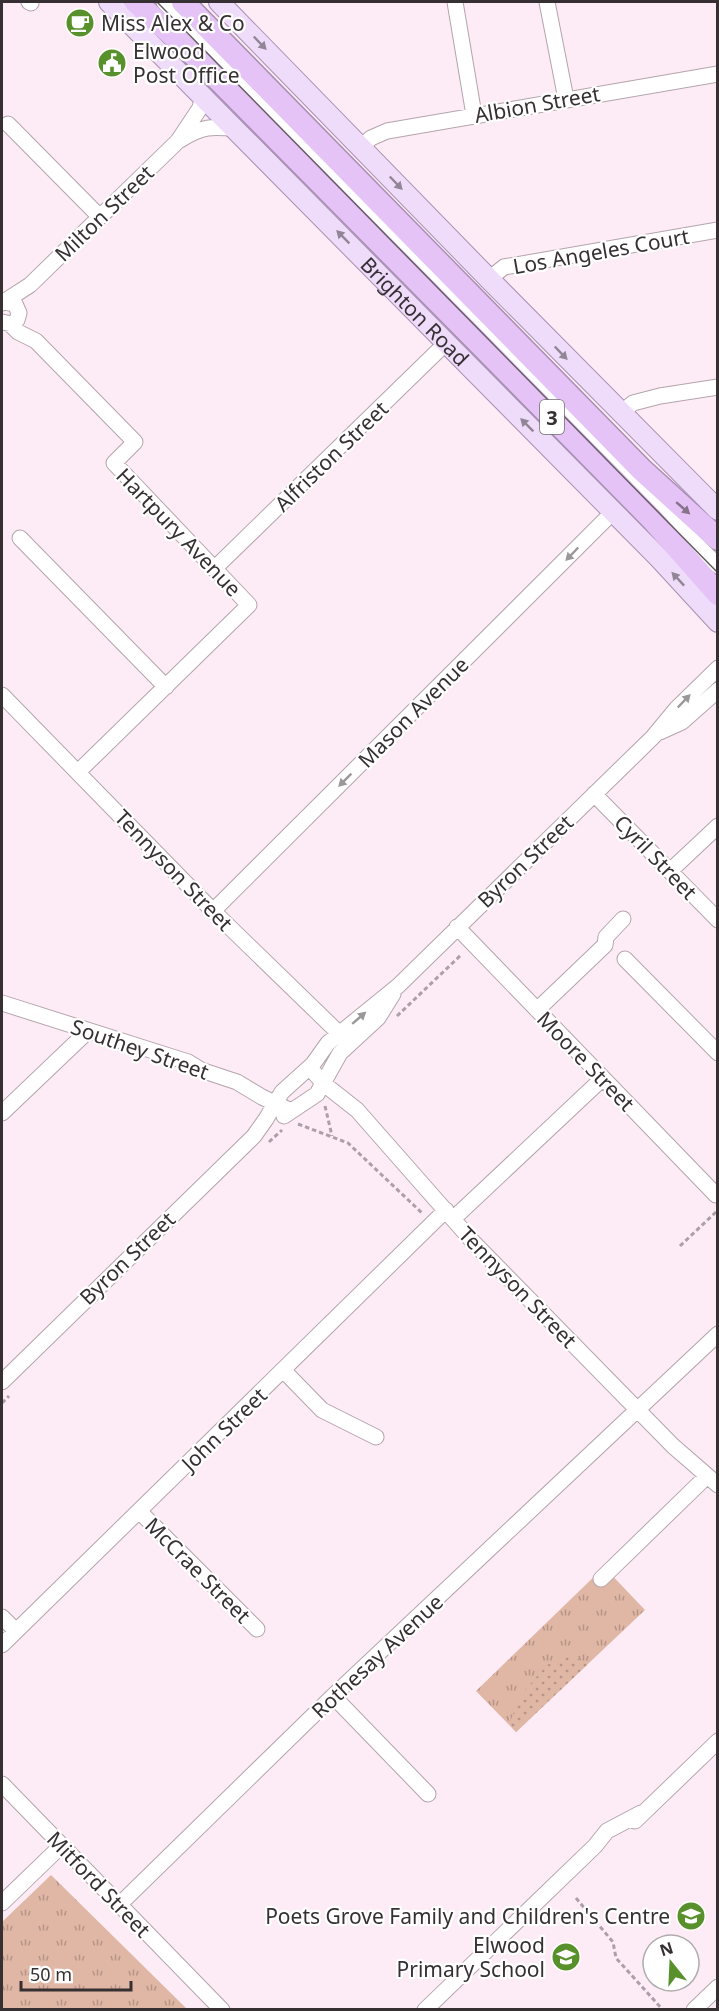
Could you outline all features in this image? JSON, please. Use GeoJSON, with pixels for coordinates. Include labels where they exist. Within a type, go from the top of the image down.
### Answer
{"type":"FeatureCollection","features":[{"type":"Feature","properties":{"kind":"highway","name":"Brighton Road"},"geometry":{"type":"LineString","coordinates":[[136,2],[187,22],[483,327],[717,594]]}},
{"type":"Feature","properties":{"kind":"highway","name":"Brighton Road"},"geometry":{"type":"LineString","coordinates":[[187,22],[236,97],[432,275],[483,327],[597,424],[660,487],[717,539]]}},
{"type":"Feature","properties":{"kind":"main road","name":"Brighton Road"},"geometry":{"type":"LineString","coordinates":[[109,2],[384,278],[717,622]]}},
{"type":"Feature","properties":{"kind":"main road"},"geometry":{"type":"LineString","coordinates":[[187,22],[203,10],[225,8],[717,510]]}},
{"type":"Feature","properties":{"kind":"main road"},"geometry":{"type":"LineString","coordinates":[[236,97],[244,136]]}},
{"type":"Feature","properties":{"kind":"main road"},"geometry":{"type":"LineString","coordinates":[[384,278],[401,286],[432,275]]}},
{"type":"Feature","properties":{"kind":"main road"},"geometry":{"type":"LineString","coordinates":[[483,327],[534,325]]}},
{"type":"Feature","properties":{"kind":"main road"},"geometry":{"type":"LineString","coordinates":[[585,377],[597,424]]}},
{"type":"Feature","properties":{"kind":"street"},"geometry":{"type":"LineString","coordinates":[[164,2],[187,22]]}},
{"type":"Feature","properties":{"kind":"street"},"geometry":{"type":"LineString","coordinates":[[455,2],[474,115]]}},
{"type":"Feature","properties":{"kind":"street"},"geometry":{"type":"LineString","coordinates":[[547,2],[566,99]]}},
{"type":"Feature","properties":{"kind":"street","name":"Albion Street"},"geometry":{"type":"LineString","coordinates":[[361,147],[371,138],[387,131],[717,74]]}},
{"type":"Feature","properties":{"kind":"street","name":"Milton Street"},"geometry":{"type":"LineString","coordinates":[[3,303],[30,285],[178,141],[198,112],[203,94]]}},
{"type":"Feature","properties":{"kind":"street"},"geometry":{"type":"LineString","coordinates":[[8,124],[100,217]]}},
{"type":"Feature","properties":{"kind":"street","name":"Milton Street"},"geometry":{"type":"LineString","coordinates":[[178,141],[207,127],[244,136]]}},
{"type":"Feature","properties":{"kind":"street","name":"Los Angeles Court"},"geometry":{"type":"LineString","coordinates":[[489,279],[504,267],[717,230]]}},
{"type":"Feature","properties":{"kind":"street","name":"Milton Street"},"geometry":{"type":"LineString","coordinates":[[10,321],[30,285]]}},
{"type":"Feature","properties":{"kind":"street"},"geometry":{"type":"LineString","coordinates":[[3,303],[17,305],[10,321]]}},
{"type":"Feature","properties":{"kind":"street","name":"Hartpury Avenue"},"geometry":{"type":"LineString","coordinates":[[10,321],[30,328],[36,341],[135,442],[114,463],[249,605],[78,772]]}},
{"type":"Feature","properties":{"kind":"street"},"geometry":{"type":"LineString","coordinates":[[483,327],[717,567]]}},
{"type":"Feature","properties":{"kind":"street","name":"Alfriston Street"},"geometry":{"type":"LineString","coordinates":[[214,569],[446,343]]}},
{"type":"Feature","properties":{"kind":"street"},"geometry":{"type":"LineString","coordinates":[[621,413],[633,403],[660,396],[717,387]]}},
{"type":"Feature","properties":{"kind":"street","name":"Mason Avenue"},"geometry":{"type":"LineString","coordinates":[[213,911],[613,512]]}},
{"type":"Feature","properties":{"kind":"street"},"geometry":{"type":"LineString","coordinates":[[20,538],[166,687]]}},
{"type":"Feature","properties":{"kind":"street","name":"Byron Street"},"geometry":{"type":"LineString","coordinates":[[2,1382],[254,1136],[289,1085],[310,1068],[326,1045],[344,1039],[378,1018],[398,986],[653,737],[677,708],[717,668]]}},
{"type":"Feature","properties":{"kind":"street","name":"Byron Street"},"geometry":{"type":"LineString","coordinates":[[653,737],[682,722],[717,690]]}},
{"type":"Feature","properties":{"kind":"street","name":"Tennyson Street"},"geometry":{"type":"LineString","coordinates":[[2,695],[213,911],[344,1039]]}},
{"type":"Feature","properties":{"kind":"street","name":"Cyril Street"},"geometry":{"type":"LineString","coordinates":[[594,794],[717,920]]}},
{"type":"Feature","properties":{"kind":"street"},"geometry":{"type":"LineString","coordinates":[[670,871],[717,826]]}},
{"type":"Feature","properties":{"kind":"street"},"geometry":{"type":"LineString","coordinates":[[537,1010],[604,945],[606,937],[623,919]]}},
{"type":"Feature","properties":{"kind":"street","name":"Moore Street"},"geometry":{"type":"LineString","coordinates":[[457,927],[716,1195]]}},
{"type":"Feature","properties":{"kind":"street"},"geometry":{"type":"LineString","coordinates":[[625,959],[717,1053]]}},
{"type":"Feature","properties":{"kind":"street","name":"Southey Street"},"geometry":{"type":"LineString","coordinates":[[2,1003],[237,1082],[275,1103],[290,1116]]}},
{"type":"Feature","properties":{"kind":"street"},"geometry":{"type":"LineString","coordinates":[[2,1113],[88,1031]]}},
{"type":"Feature","properties":{"kind":"street","name":"Byron Street"},"geometry":{"type":"LineString","coordinates":[[254,1136],[290,1116],[317,1094],[324,1084],[344,1039]]}},
{"type":"Feature","properties":{"kind":"street","name":"Tennyson Street"},"geometry":{"type":"LineString","coordinates":[[310,1068],[324,1084],[357,1110],[450,1215],[673,1446],[712,1481]]}},
{"type":"Feature","properties":{"kind":"street","name":"John Street"},"geometry":{"type":"LineString","coordinates":[[2,1645],[284,1371],[432,1223],[450,1215],[603,1078]]}},
{"type":"Feature","properties":{"kind":"street","name":"Rothesay Avenue"},"geometry":{"type":"LineString","coordinates":[[119,1905],[333,1696],[717,1334]]}},
{"type":"Feature","properties":{"kind":"street"},"geometry":{"type":"LineString","coordinates":[[284,1371],[322,1410],[376,1437]]}},
{"type":"Feature","properties":{"kind":"street"},"geometry":{"type":"LineString","coordinates":[[602,1579],[712,1481]]}},
{"type":"Feature","properties":{"kind":"street","name":"McCrae Street"},"geometry":{"type":"LineString","coordinates":[[139,1511],[257,1629]]}},
{"type":"Feature","properties":{"kind":"street"},"geometry":{"type":"LineString","coordinates":[[2,1617],[16,1631]]}},
{"type":"Feature","properties":{"kind":"street"},"geometry":{"type":"LineString","coordinates":[[333,1696],[428,1794]]}},
{"type":"Feature","properties":{"kind":"street"},"geometry":{"type":"LineString","coordinates":[[425,2010],[595,1846],[627,1831],[641,1813],[715,1741]]}},
{"type":"Feature","properties":{"kind":"street","name":"Mitford Street"},"geometry":{"type":"LineString","coordinates":[[2,1784],[222,2010]]}},
{"type":"Feature","properties":{"kind":"street"},"geometry":{"type":"LineString","coordinates":[[2,1903],[61,1846]]}},
{"type":"Feature","properties":{"kind":"street"},"geometry":{"type":"LineString","coordinates":[[694,2010],[717,1987]]}},
{"type":"Feature","properties":{"kind":"path"},"geometry":{"type":"LineString","coordinates":[[324,1102],[332,1136]]}},
{"type":"Feature","properties":{"kind":"path"},"geometry":{"type":"LineString","coordinates":[[290,1116],[348,1143],[432,1223]]}},
{"type":"Feature","properties":{"kind":"path"},"geometry":{"type":"LineString","coordinates":[[680,1246],[716,1212]]}},
{"type":"Feature","properties":{"kind":"path"},"geometry":{"type":"LineString","coordinates":[[576,1898],[613,1942],[616,1958],[663,2010]]}},
{"type":"Feature","properties":{"kind":"green space"},"geometry":{"type":"Polygon","coordinates":[[[604,1567],[645,1610],[516,1732],[476,1691],[604,1567]]]}},
{"type":"Feature","properties":{"kind":"green space"},"geometry":{"type":"Polygon","coordinates":[[[572,1654],[587,1665],[516,1732],[509,1724],[521,1695],[547,1665],[572,1654]]]}},
{"type":"Feature","properties":{"kind":"green space"},"geometry":{"type":"Polygon","coordinates":[[[51,1875],[187,2009],[2,2009],[2,1922],[51,1875]]]}},
{"type":"Feature","properties":{"kind":"tram line"},"geometry":{"type":"LineString","coordinates":[[157,2],[718,573]]}},
{"type":"Feature","properties":{"kind":"place","name":"Miss Alex & Co"},"geometry":{"type":"Point","coordinates":[80,23]}},
{"type":"Feature","properties":{"kind":"place","name":"Elwood Post Office"},"geometry":{"type":"Point","coordinates":[112,63]}},
{"type":"Feature","properties":{"kind":"place","name":"Poets Grove Family and Children's Centre"},"geometry":{"type":"Point","coordinates":[691,1916]}},
{"type":"Feature","properties":{"kind":"place","name":"Elwood Primary School"},"geometry":{"type":"Point","coordinates":[566,1957]}}]}
